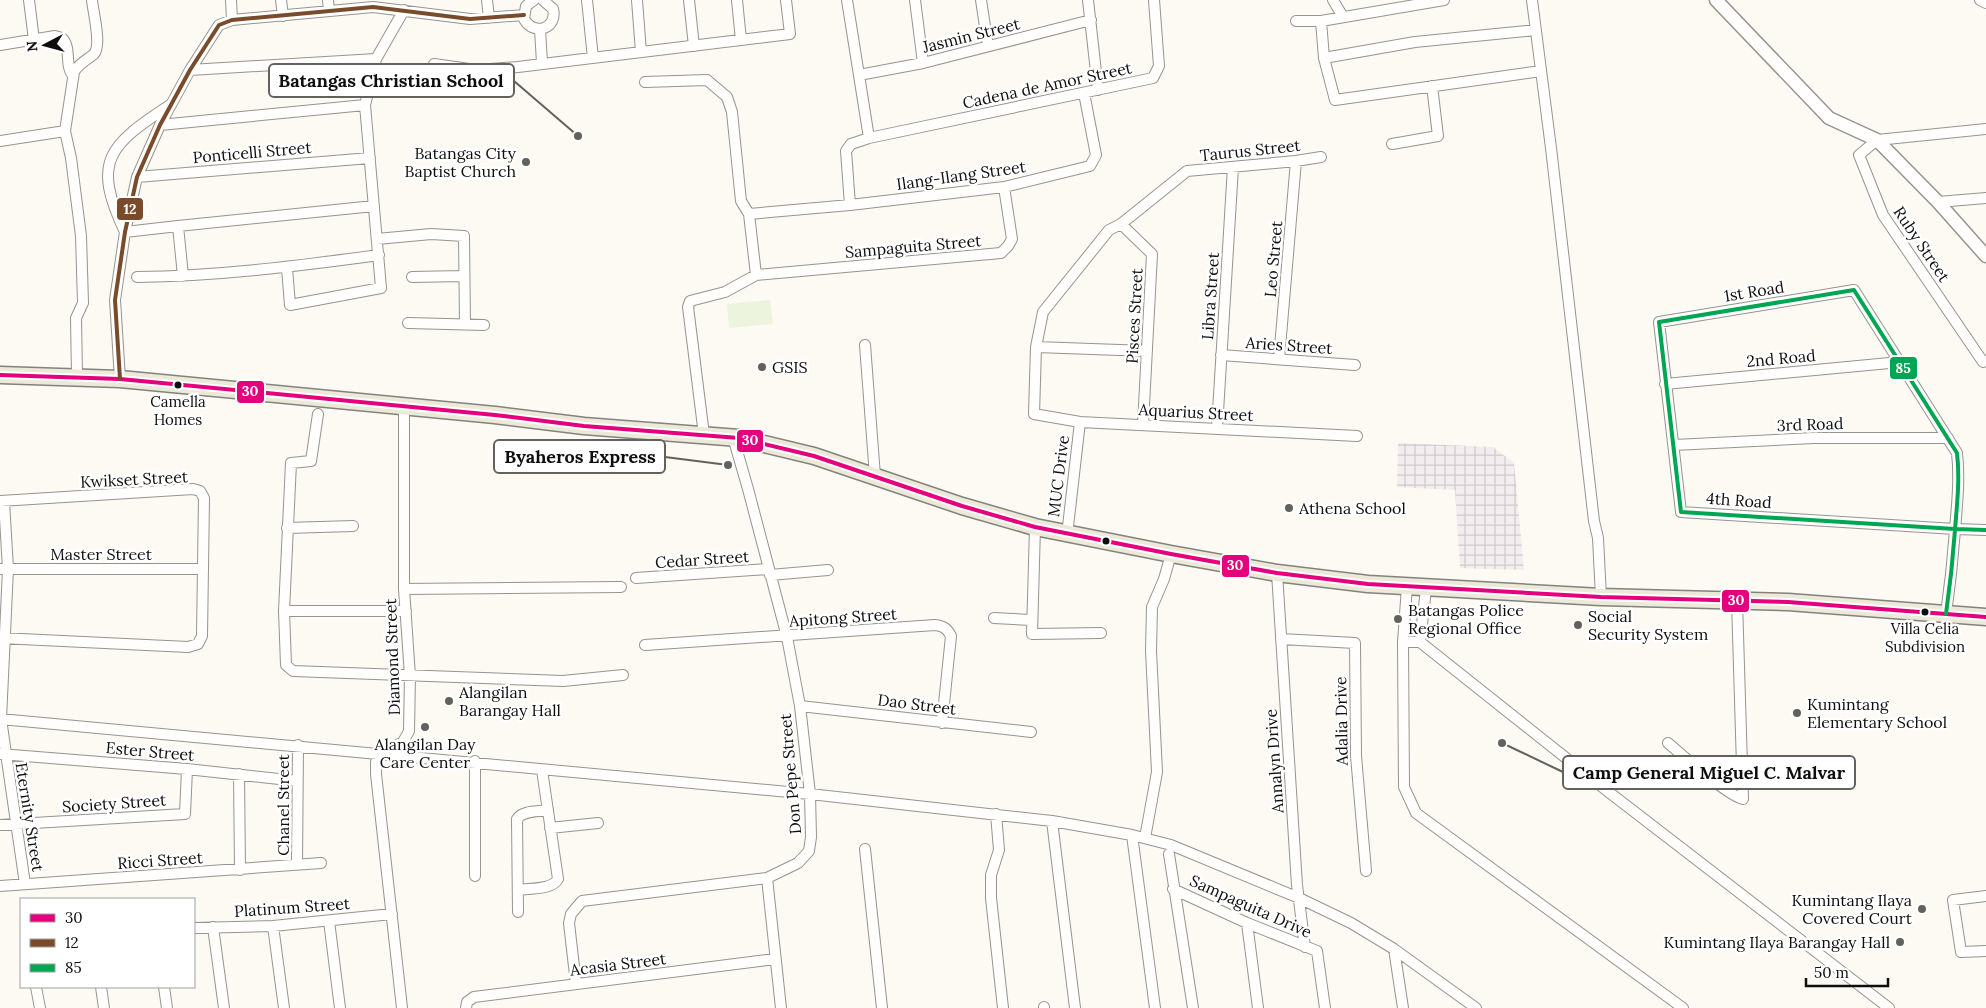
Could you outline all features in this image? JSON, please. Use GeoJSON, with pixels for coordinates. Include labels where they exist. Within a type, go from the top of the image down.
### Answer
{"type":"FeatureCollection","features":[{"type":"Feature","properties":{"kind":"main road"},"geometry":{"type":"LineString","coordinates":[[0,375],[77,376],[120,379],[319,407],[404,407],[495,415],[584,426],[733,437],[794,450],[953,503],[1035,527],[1067,535],[1277,573],[1407,587],[1601,597],[1788,602],[1986,616]]}},
{"type":"Feature","properties":{"kind":"street"},"geometry":{"type":"LineString","coordinates":[[29,0],[34,40]]}},
{"type":"Feature","properties":{"kind":"street"},"geometry":{"type":"LineString","coordinates":[[77,376],[76,318],[83,303],[81,236],[71,158],[65,131],[76,67],[96,50],[98,44],[92,0]]}},
{"type":"Feature","properties":{"kind":"street"},"geometry":{"type":"LineString","coordinates":[[231,0],[232,20]]}},
{"type":"Feature","properties":{"kind":"street"},"geometry":{"type":"LineString","coordinates":[[281,0],[283,16]]}},
{"type":"Feature","properties":{"kind":"street"},"geometry":{"type":"LineString","coordinates":[[328,0],[330,11]]}},
{"type":"Feature","properties":{"kind":"street"},"geometry":{"type":"LineString","coordinates":[[487,0],[489,18]]}},
{"type":"Feature","properties":{"kind":"street"},"geometry":{"type":"LineString","coordinates":[[534,0],[526,6],[524,15],[530,27],[540,29],[548,26],[553,18],[553,8],[543,0]]}},
{"type":"Feature","properties":{"kind":"street"},"geometry":{"type":"LineString","coordinates":[[587,0],[593,58]]}},
{"type":"Feature","properties":{"kind":"street"},"geometry":{"type":"LineString","coordinates":[[637,0],[641,52]]}},
{"type":"Feature","properties":{"kind":"street"},"geometry":{"type":"LineString","coordinates":[[689,0],[694,46]]}},
{"type":"Feature","properties":{"kind":"street"},"geometry":{"type":"LineString","coordinates":[[737,0],[741,40]]}},
{"type":"Feature","properties":{"kind":"street"},"geometry":{"type":"LineString","coordinates":[[434,64],[476,70],[542,64],[790,34],[786,0]]}},
{"type":"Feature","properties":{"kind":"street"},"geometry":{"type":"LineString","coordinates":[[847,0],[869,138]]}},
{"type":"Feature","properties":{"kind":"street"},"geometry":{"type":"LineString","coordinates":[[915,0],[923,63]]}},
{"type":"Feature","properties":{"kind":"street"},"geometry":{"type":"LineString","coordinates":[[981,0],[988,46]]}},
{"type":"Feature","properties":{"kind":"street"},"geometry":{"type":"LineString","coordinates":[[1088,0],[1098,90]]}},
{"type":"Feature","properties":{"kind":"street","name":"Cadena de Amor Street"},"geometry":{"type":"LineString","coordinates":[[850,205],[846,151],[851,144],[869,138],[1153,78],[1158,72],[1159,66],[1154,0]]}},
{"type":"Feature","properties":{"kind":"street"},"geometry":{"type":"LineString","coordinates":[[1333,0],[1343,17]]}},
{"type":"Feature","properties":{"kind":"street"},"geometry":{"type":"LineString","coordinates":[[1296,21],[1321,21],[1418,2],[1444,0]]}},
{"type":"Feature","properties":{"kind":"street"},"geometry":{"type":"LineString","coordinates":[[1532,0],[1594,521],[1598,538],[1601,597]]}},
{"type":"Feature","properties":{"kind":"street"},"geometry":{"type":"LineString","coordinates":[[1716,0],[1829,118],[1877,140],[1938,202],[1986,256]]}},
{"type":"Feature","properties":{"kind":"street"},"geometry":{"type":"LineString","coordinates":[[1980,0],[1986,2]]}},
{"type":"Feature","properties":{"kind":"street"},"geometry":{"type":"LineString","coordinates":[[120,379],[115,300],[125,232],[137,177],[160,125],[190,70],[219,25],[232,20],[330,11],[373,4],[470,19],[524,15]]}},
{"type":"Feature","properties":{"kind":"street"},"geometry":{"type":"LineString","coordinates":[[287,268],[290,305],[381,288],[366,105],[376,60],[404,10]]}},
{"type":"Feature","properties":{"kind":"street","name":"Jasmin Street"},"geometry":{"type":"LineString","coordinates":[[858,75],[923,63],[1091,20]]}},
{"type":"Feature","properties":{"kind":"street"},"geometry":{"type":"LineString","coordinates":[[1321,21],[1324,58],[1335,100],[1541,70]]}},
{"type":"Feature","properties":{"kind":"street"},"geometry":{"type":"LineString","coordinates":[[540,29],[542,64]]}},
{"type":"Feature","properties":{"kind":"street"},"geometry":{"type":"LineString","coordinates":[[1324,58],[1415,42],[1536,30]]}},
{"type":"Feature","properties":{"kind":"street"},"geometry":{"type":"LineString","coordinates":[[0,46],[59,36],[65,40],[69,68],[73,76]]}},
{"type":"Feature","properties":{"kind":"street"},"geometry":{"type":"LineString","coordinates":[[190,70],[376,60]]}},
{"type":"Feature","properties":{"kind":"street"},"geometry":{"type":"LineString","coordinates":[[645,82],[707,80],[728,97],[732,112],[741,200],[749,214],[756,275],[725,292],[690,301],[688,307],[704,435]]}},
{"type":"Feature","properties":{"kind":"street"},"geometry":{"type":"LineString","coordinates":[[1392,144],[1438,136],[1432,86]]}},
{"type":"Feature","properties":{"kind":"street","name":"Ilang-Ilang Street"},"geometry":{"type":"LineString","coordinates":[[749,214],[850,205],[1004,187],[1090,166],[1096,155],[1084,93]]}},
{"type":"Feature","properties":{"kind":"street"},"geometry":{"type":"LineString","coordinates":[[125,232],[112,206],[107,183],[110,161],[119,144],[132,131],[171,105]]}},
{"type":"Feature","properties":{"kind":"street"},"geometry":{"type":"LineString","coordinates":[[160,125],[366,105]]}},
{"type":"Feature","properties":{"kind":"street"},"geometry":{"type":"LineString","coordinates":[[1877,140],[1986,129]]}},
{"type":"Feature","properties":{"kind":"street"},"geometry":{"type":"LineString","coordinates":[[0,141],[65,131]]}},
{"type":"Feature","properties":{"kind":"street","name":"Ruby Street"},"geometry":{"type":"LineString","coordinates":[[1877,140],[1859,155],[1883,215],[1983,362],[1986,361]]}},
{"type":"Feature","properties":{"kind":"street","name":"Taurus Street"},"geometry":{"type":"LineString","coordinates":[[1034,414],[1036,347],[1043,312],[1109,230],[1121,224],[1187,171],[1321,157]]}},
{"type":"Feature","properties":{"kind":"street","name":"Ponticelli Street"},"geometry":{"type":"LineString","coordinates":[[137,177],[370,158]]}},
{"type":"Feature","properties":{"kind":"street","name":"Leo Street"},"geometry":{"type":"LineString","coordinates":[[1279,359],[1296,161]]}},
{"type":"Feature","properties":{"kind":"street","name":"Libra Street"},"geometry":{"type":"LineString","coordinates":[[1217,428],[1233,166]]}},
{"type":"Feature","properties":{"kind":"street","name":"Sampaguita Street"},"geometry":{"type":"LineString","coordinates":[[756,275],[1001,253],[1008,246],[1012,238],[1004,187]]}},
{"type":"Feature","properties":{"kind":"street"},"geometry":{"type":"LineString","coordinates":[[1938,202],[1986,198]]}},
{"type":"Feature","properties":{"kind":"street"},"geometry":{"type":"LineString","coordinates":[[125,232],[374,206]]}},
{"type":"Feature","properties":{"kind":"street","name":"Pisces Street"},"geometry":{"type":"LineString","coordinates":[[1121,224],[1152,254],[1143,424]]}},
{"type":"Feature","properties":{"kind":"street"},"geometry":{"type":"LineString","coordinates":[[178,226],[183,276]]}},
{"type":"Feature","properties":{"kind":"street"},"geometry":{"type":"LineString","coordinates":[[377,238],[431,234],[464,236],[465,324]]}},
{"type":"Feature","properties":{"kind":"street"},"geometry":{"type":"LineString","coordinates":[[137,277],[183,276],[287,268],[379,255]]}},
{"type":"Feature","properties":{"kind":"street"},"geometry":{"type":"LineString","coordinates":[[412,277],[464,276]]}},
{"type":"Feature","properties":{"kind":"street","name":"1st Road"},"geometry":{"type":"LineString","coordinates":[[1658,322],[1854,290],[1900,362]]}},
{"type":"Feature","properties":{"kind":"street","name":"4th Road"},"geometry":{"type":"LineString","coordinates":[[1658,322],[1681,512],[1986,530]]}},
{"type":"Feature","properties":{"kind":"street"},"geometry":{"type":"LineString","coordinates":[[408,323],[484,325]]}},
{"type":"Feature","properties":{"kind":"street"},"geometry":{"type":"LineString","coordinates":[[865,345],[875,476]]}},
{"type":"Feature","properties":{"kind":"street"},"geometry":{"type":"LineString","coordinates":[[1036,347],[1147,351]]}},
{"type":"Feature","properties":{"kind":"street","name":"Aries Street"},"geometry":{"type":"LineString","coordinates":[[1221,355],[1354,365]]}},
{"type":"Feature","properties":{"kind":"street"},"geometry":{"type":"LineString","coordinates":[[1900,362],[1957,453],[1960,477],[1946,614]]}},
{"type":"Feature","properties":{"kind":"street","name":"2nd Road"},"geometry":{"type":"LineString","coordinates":[[1666,384],[1900,362]]}},
{"type":"Feature","properties":{"kind":"street"},"geometry":{"type":"LineString","coordinates":[[319,407],[311,461],[291,463],[284,611],[286,665],[293,671],[563,681],[623,674]]}},
{"type":"Feature","properties":{"kind":"street","name":"Diamond Street"},"geometry":{"type":"LineString","coordinates":[[381,753],[403,742],[409,731],[410,676],[404,589],[404,407]]}},
{"type":"Feature","properties":{"kind":"street","name":"Aquarius Street"},"geometry":{"type":"LineString","coordinates":[[1034,414],[1080,422],[1357,436]]}},
{"type":"Feature","properties":{"kind":"street","name":"MUC Drive"},"geometry":{"type":"LineString","coordinates":[[1067,535],[1080,422]]}},
{"type":"Feature","properties":{"kind":"street","name":"Don Pepe Street"},"geometry":{"type":"LineString","coordinates":[[576,984],[568,924],[571,914],[582,901],[767,878],[798,863],[809,851],[811,837],[810,794],[800,706],[787,637],[733,437]]}},
{"type":"Feature","properties":{"kind":"street","name":"3rd Road"},"geometry":{"type":"LineString","coordinates":[[1674,445],[1814,438],[1948,438]]}},
{"type":"Feature","properties":{"kind":"street","name":"Kwikset Street"},"geometry":{"type":"LineString","coordinates":[[2,501],[193,489],[200,491],[204,498],[202,636],[198,644],[188,647],[3,638]]}},
{"type":"Feature","properties":{"kind":"street","name":"Eternity Street"},"geometry":{"type":"LineString","coordinates":[[2,501],[4,569],[0,719],[2,754],[16,824],[25,884]]}},
{"type":"Feature","properties":{"kind":"street"},"geometry":{"type":"LineString","coordinates":[[287,528],[353,526]]}},
{"type":"Feature","properties":{"kind":"street"},"geometry":{"type":"LineString","coordinates":[[1035,527],[1032,634],[1101,633]]}},
{"type":"Feature","properties":{"kind":"street"},"geometry":{"type":"LineString","coordinates":[[1145,838],[1157,772],[1151,651],[1152,607],[1164,579],[1171,554]]}},
{"type":"Feature","properties":{"kind":"street","name":"Master Street"},"geometry":{"type":"LineString","coordinates":[[4,569],[202,569]]}},
{"type":"Feature","properties":{"kind":"street","name":"Cedar Street"},"geometry":{"type":"LineString","coordinates":[[636,578],[828,570]]}},
{"type":"Feature","properties":{"kind":"street","name":"Annalyn Drive"},"geometry":{"type":"LineString","coordinates":[[1277,573],[1299,898],[1305,946]]}},
{"type":"Feature","properties":{"kind":"street"},"geometry":{"type":"LineString","coordinates":[[404,589],[621,587]]}},
{"type":"Feature","properties":{"kind":"street"},"geometry":{"type":"LineString","coordinates":[[1407,587],[1403,642],[1404,787],[1416,813],[1683,1008]]}},
{"type":"Feature","properties":{"kind":"street"},"geometry":{"type":"LineString","coordinates":[[1420,642],[1426,588]]}},
{"type":"Feature","properties":{"kind":"street"},"geometry":{"type":"LineString","coordinates":[[1668,743],[1711,778],[1734,795],[1743,799],[1737,601]]}},
{"type":"Feature","properties":{"kind":"street"},"geometry":{"type":"LineString","coordinates":[[284,611],[406,611]]}},
{"type":"Feature","properties":{"kind":"street"},"geometry":{"type":"LineString","coordinates":[[994,618],[1031,620]]}},
{"type":"Feature","properties":{"kind":"street","name":"Apitong Street"},"geometry":{"type":"LineString","coordinates":[[645,645],[942,626],[948,630],[951,636],[942,723]]}},
{"type":"Feature","properties":{"kind":"street","name":"Adalia Drive"},"geometry":{"type":"LineString","coordinates":[[1281,639],[1355,643],[1356,756],[1366,871]]}},
{"type":"Feature","properties":{"kind":"street"},"geometry":{"type":"LineString","coordinates":[[1403,642],[1420,642],[1616,798],[1889,1008]]}},
{"type":"Feature","properties":{"kind":"street","name":"Dao Street"},"geometry":{"type":"LineString","coordinates":[[800,706],[1031,732]]}},
{"type":"Feature","properties":{"kind":"street"},"geometry":{"type":"LineString","coordinates":[[0,719],[298,745],[542,770],[810,794],[996,814],[1132,835],[1172,845],[1299,898],[1351,923],[1394,950],[1476,1008]]}},
{"type":"Feature","properties":{"kind":"street","name":"Chanel Street"},"geometry":{"type":"LineString","coordinates":[[297,865],[298,745]]}},
{"type":"Feature","properties":{"kind":"street"},"geometry":{"type":"LineString","coordinates":[[381,753],[376,762],[376,774],[402,1008]]}},
{"type":"Feature","properties":{"kind":"street","name":"Ester Street"},"geometry":{"type":"LineString","coordinates":[[2,754],[187,769],[297,781]]}},
{"type":"Feature","properties":{"kind":"street"},"geometry":{"type":"LineString","coordinates":[[475,762],[475,876]]}},
{"type":"Feature","properties":{"kind":"street","name":"Society Street"},"geometry":{"type":"LineString","coordinates":[[0,825],[185,814],[187,769]]}},
{"type":"Feature","properties":{"kind":"street"},"geometry":{"type":"LineString","coordinates":[[518,890],[551,886],[558,879],[542,770]]}},
{"type":"Feature","properties":{"kind":"street"},"geometry":{"type":"LineString","coordinates":[[239,774],[240,870]]}},
{"type":"Feature","properties":{"kind":"street"},"geometry":{"type":"LineString","coordinates":[[518,912],[517,819],[519,815],[524,813],[548,810]]}},
{"type":"Feature","properties":{"kind":"street"},"geometry":{"type":"LineString","coordinates":[[996,814],[999,850],[991,875],[991,898],[1003,1008]]}},
{"type":"Feature","properties":{"kind":"street"},"geometry":{"type":"LineString","coordinates":[[1052,822],[1075,1008]]}},
{"type":"Feature","properties":{"kind":"street"},"geometry":{"type":"LineString","coordinates":[[550,828],[598,823]]}},
{"type":"Feature","properties":{"kind":"street"},"geometry":{"type":"LineString","coordinates":[[1132,835],[1155,1008]]}},
{"type":"Feature","properties":{"kind":"street"},"geometry":{"type":"LineString","coordinates":[[865,849],[882,1008]]}},
{"type":"Feature","properties":{"kind":"street"},"geometry":{"type":"LineString","coordinates":[[1169,854],[1193,1008]]}},
{"type":"Feature","properties":{"kind":"street","name":"Ricci Street"},"geometry":{"type":"LineString","coordinates":[[0,886],[321,863]]}},
{"type":"Feature","properties":{"kind":"street"},"geometry":{"type":"LineString","coordinates":[[767,878],[781,1008]]}},
{"type":"Feature","properties":{"kind":"street","name":"Sampaguita Drive"},"geometry":{"type":"LineString","coordinates":[[1173,889],[1317,951],[1325,1008]]}},
{"type":"Feature","properties":{"kind":"street"},"geometry":{"type":"LineString","coordinates":[[1986,896],[1954,900],[1961,952],[1986,951]]}},
{"type":"Feature","properties":{"kind":"street","name":"Platinum Street"},"geometry":{"type":"LineString","coordinates":[[195,928],[273,926],[392,914]]}},
{"type":"Feature","properties":{"kind":"street"},"geometry":{"type":"LineString","coordinates":[[329,921],[340,1008]]}},
{"type":"Feature","properties":{"kind":"street"},"geometry":{"type":"LineString","coordinates":[[1247,922],[1258,1008]]}},
{"type":"Feature","properties":{"kind":"street"},"geometry":{"type":"LineString","coordinates":[[273,926],[284,1008]]}},
{"type":"Feature","properties":{"kind":"street"},"geometry":{"type":"LineString","coordinates":[[213,927],[224,1008]]}},
{"type":"Feature","properties":{"kind":"street"},"geometry":{"type":"LineString","coordinates":[[1394,950],[1402,1008]]}},
{"type":"Feature","properties":{"kind":"street","name":"Acasia Street"},"geometry":{"type":"LineString","coordinates":[[467,1005],[474,998],[775,959]]}},
{"type":"Feature","properties":{"kind":"street"},"geometry":{"type":"LineString","coordinates":[[36,988],[40,1008]]}},
{"type":"Feature","properties":{"kind":"street"},"geometry":{"type":"LineString","coordinates":[[101,988],[104,1008]]}},
{"type":"Feature","properties":{"kind":"street"},"geometry":{"type":"LineString","coordinates":[[164,988],[167,1008]]}},
{"type":"Feature","properties":{"kind":"shaded area"},"geometry":{"type":"Polygon","coordinates":[[[1398,443],[1493,447],[1514,463],[1524,570],[1460,568],[1455,490],[1397,487],[1398,443]]]}},
{"type":"Feature","properties":{"kind":"green space"},"geometry":{"type":"Polygon","coordinates":[[[770,300],[773,324],[729,328],[727,304],[770,300]]]}},
{"type":"Feature","properties":{"kind":"transit line","name":"12"},"geometry":{"type":"LineString","coordinates":[[120,379],[115,300],[125,232],[137,177],[160,125],[190,70],[219,25],[232,20],[373,7],[470,19],[524,15]]}},
{"type":"Feature","properties":{"kind":"transit line","name":"85"},"geometry":{"type":"LineString","coordinates":[[1946,614],[1952,562],[1954,540],[1955,530],[1956,520],[1957,511],[1957,453],[1854,290],[1659,322],[1681,512],[1955,529],[1986,530]]}},
{"type":"Feature","properties":{"kind":"transit line","name":"30"},"geometry":{"type":"LineString","coordinates":[[0,375],[120,379],[495,415],[584,426],[739,438],[814,456],[962,506],[1035,527],[1277,573],[1368,584],[1601,597],[1788,602],[1986,617]]}},
{"type":"Feature","properties":{"kind":"place","name":"Batangas Christian School"},"geometry":{"type":"Point","coordinates":[578,136]}},
{"type":"Feature","properties":{"kind":"place","name":"Batangas City Baptist Church"},"geometry":{"type":"Point","coordinates":[526,162]}},
{"type":"Feature","properties":{"kind":"place","name":"GSIS"},"geometry":{"type":"Point","coordinates":[762,367]}},
{"type":"Feature","properties":{"kind":"place","name":"Camella Homes"},"geometry":{"type":"Point","coordinates":[178,385]}},
{"type":"Feature","properties":{"kind":"place","name":"Byaheros Express"},"geometry":{"type":"Point","coordinates":[728,465]}},
{"type":"Feature","properties":{"kind":"place","name":"Athena School"},"geometry":{"type":"Point","coordinates":[1289,508]}},
{"type":"Feature","properties":{"kind":"place","name":"Villa Celia Subdivision"},"geometry":{"type":"Point","coordinates":[1925,612]}},
{"type":"Feature","properties":{"kind":"place","name":"Batangas Police Regional Office"},"geometry":{"type":"Point","coordinates":[1398,619]}},
{"type":"Feature","properties":{"kind":"place","name":"Social Security System"},"geometry":{"type":"Point","coordinates":[1578,625]}},
{"type":"Feature","properties":{"kind":"place","name":"Alangilan Barangay Hall"},"geometry":{"type":"Point","coordinates":[449,701]}},
{"type":"Feature","properties":{"kind":"place","name":"Kumintang Elementary School"},"geometry":{"type":"Point","coordinates":[1797,713]}},
{"type":"Feature","properties":{"kind":"place","name":"Alangilan Day Care Center"},"geometry":{"type":"Point","coordinates":[425,727]}},
{"type":"Feature","properties":{"kind":"place","name":"Camp General Miguel C. Malvar"},"geometry":{"type":"Point","coordinates":[1502,743]}},
{"type":"Feature","properties":{"kind":"place","name":"Kumintang Ilaya Covered Court"},"geometry":{"type":"Point","coordinates":[1922,909]}},
{"type":"Feature","properties":{"kind":"place","name":"Kumintang Ilaya Barangay Hall"},"geometry":{"type":"Point","coordinates":[1900,942]}}]}
